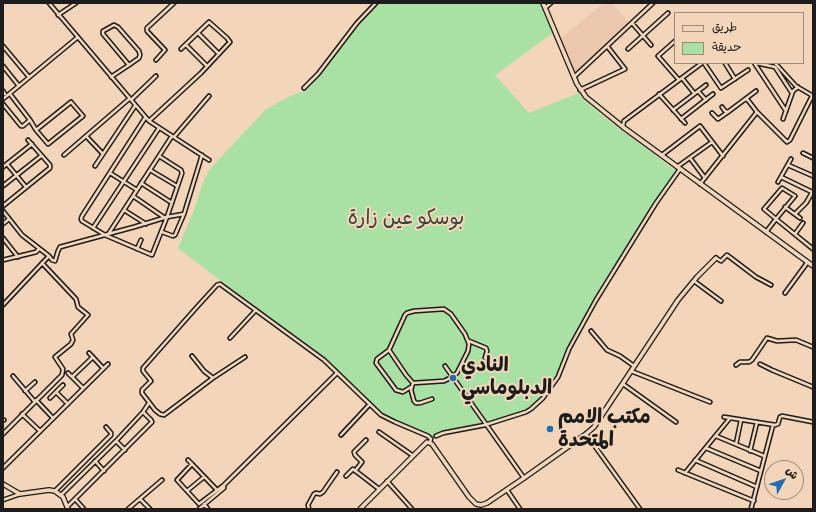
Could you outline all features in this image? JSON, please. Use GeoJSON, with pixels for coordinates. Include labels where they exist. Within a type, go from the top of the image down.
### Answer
{"type":"FeatureCollection","features":[{"type":"Feature","properties":{"kind":"main road"},"geometry":{"type":"LineString","coordinates":[[543,3],[574,77],[580,90],[586,97],[623,127],[662,154],[678,168],[813,266]]}},
{"type":"Feature","properties":{"kind":"main road"},"geometry":{"type":"LineString","coordinates":[[360,509],[426,442],[430,442],[474,503],[481,505],[487,504],[507,490],[586,434],[597,423],[678,300],[716,258]]}},
{"type":"Feature","properties":{"kind":"main road"},"geometry":{"type":"LineString","coordinates":[[3,484],[20,494],[49,490],[55,491],[61,495],[68,508]]}},
{"type":"Feature","properties":{"kind":"street"},"geometry":{"type":"LineString","coordinates":[[49,3],[149,122],[209,160]]}},
{"type":"Feature","properties":{"kind":"street"},"geometry":{"type":"LineString","coordinates":[[58,14],[76,3]]}},
{"type":"Feature","properties":{"kind":"street"},"geometry":{"type":"LineString","coordinates":[[156,60],[165,50],[147,31],[147,28],[174,3]]}},
{"type":"Feature","properties":{"kind":"street"},"geometry":{"type":"LineString","coordinates":[[304,88],[318,74],[357,23],[376,3]]}},
{"type":"Feature","properties":{"kind":"street"},"geometry":{"type":"LineString","coordinates":[[545,8],[551,3]]}},
{"type":"Feature","properties":{"kind":"street"},"geometry":{"type":"LineString","coordinates":[[574,77],[653,3]]}},
{"type":"Feature","properties":{"kind":"street"},"geometry":{"type":"LineString","coordinates":[[628,49],[668,13]]}},
{"type":"Feature","properties":{"kind":"street"},"geometry":{"type":"LineString","coordinates":[[149,122],[230,42],[209,22],[181,49]]}},
{"type":"Feature","properties":{"kind":"street"},"geometry":{"type":"LineString","coordinates":[[632,23],[651,45]]}},
{"type":"Feature","properties":{"kind":"street"},"geometry":{"type":"LineString","coordinates":[[111,77],[129,65],[140,57],[139,51],[118,27],[114,25],[105,30],[103,34],[129,65]]}},
{"type":"Feature","properties":{"kind":"street"},"geometry":{"type":"LineString","coordinates":[[198,33],[219,54]]}},
{"type":"Feature","properties":{"kind":"street"},"geometry":{"type":"LineString","coordinates":[[3,99],[78,38]]}},
{"type":"Feature","properties":{"kind":"street"},"geometry":{"type":"LineString","coordinates":[[674,42],[658,56],[694,93]]}},
{"type":"Feature","properties":{"kind":"street"},"geometry":{"type":"LineString","coordinates":[[186,45],[207,66]]}},
{"type":"Feature","properties":{"kind":"street"},"geometry":{"type":"LineString","coordinates":[[3,46],[29,77]]}},
{"type":"Feature","properties":{"kind":"street"},"geometry":{"type":"LineString","coordinates":[[580,90],[625,69],[607,46]]}},
{"type":"Feature","properties":{"kind":"street"},"geometry":{"type":"LineString","coordinates":[[623,127],[624,121],[702,64]]}},
{"type":"Feature","properties":{"kind":"street"},"geometry":{"type":"LineString","coordinates":[[704,64],[721,88],[748,70]]}},
{"type":"Feature","properties":{"kind":"street"},"geometry":{"type":"LineString","coordinates":[[726,64],[735,79]]}},
{"type":"Feature","properties":{"kind":"street"},"geometry":{"type":"LineString","coordinates":[[755,64],[786,111]]}},
{"type":"Feature","properties":{"kind":"street"},"geometry":{"type":"LineString","coordinates":[[761,64],[775,67],[792,93]]}},
{"type":"Feature","properties":{"kind":"street"},"geometry":{"type":"LineString","coordinates":[[744,100],[747,99],[757,112],[782,138],[787,142],[790,140],[813,96],[798,87],[776,64]]}},
{"type":"Feature","properties":{"kind":"street"},"geometry":{"type":"LineString","coordinates":[[3,66],[19,86]]}},
{"type":"Feature","properties":{"kind":"street"},"geometry":{"type":"LineString","coordinates":[[64,155],[130,100],[156,76]]}},
{"type":"Feature","properties":{"kind":"street"},"geometry":{"type":"LineString","coordinates":[[673,110],[706,85]]}},
{"type":"Feature","properties":{"kind":"street"},"geometry":{"type":"LineString","coordinates":[[783,119],[792,93],[798,87]]}},
{"type":"Feature","properties":{"kind":"street"},"geometry":{"type":"LineString","coordinates":[[698,90],[706,100]]}},
{"type":"Feature","properties":{"kind":"street"},"geometry":{"type":"LineString","coordinates":[[712,113],[718,119],[756,91]]}},
{"type":"Feature","properties":{"kind":"street"},"geometry":{"type":"LineString","coordinates":[[10,94],[36,130],[49,144],[83,116],[71,102],[36,130]]}},
{"type":"Feature","properties":{"kind":"street"},"geometry":{"type":"LineString","coordinates":[[659,94],[685,124]]}},
{"type":"Feature","properties":{"kind":"street"},"geometry":{"type":"LineString","coordinates":[[681,119],[714,94]]}},
{"type":"Feature","properties":{"kind":"street"},"geometry":{"type":"LineString","coordinates":[[109,234],[159,156],[173,137],[209,96]]}},
{"type":"Feature","properties":{"kind":"street"},"geometry":{"type":"LineString","coordinates":[[3,104],[21,126],[30,120]]}},
{"type":"Feature","properties":{"kind":"street"},"geometry":{"type":"LineString","coordinates":[[95,166],[135,106]]}},
{"type":"Feature","properties":{"kind":"street"},"geometry":{"type":"LineString","coordinates":[[722,106],[726,112],[728,112]]}},
{"type":"Feature","properties":{"kind":"street"},"geometry":{"type":"LineString","coordinates":[[700,184],[724,156],[733,141],[757,112]]}},
{"type":"Feature","properties":{"kind":"street"},"geometry":{"type":"LineString","coordinates":[[145,118],[81,218],[82,221],[105,235],[152,255],[162,232],[182,171],[159,156]]}},
{"type":"Feature","properties":{"kind":"street"},"geometry":{"type":"LineString","coordinates":[[662,154],[698,127],[702,127],[724,156]]}},
{"type":"Feature","properties":{"kind":"street"},"geometry":{"type":"LineString","coordinates":[[93,228],[158,128]]}},
{"type":"Feature","properties":{"kind":"street"},"geometry":{"type":"LineString","coordinates":[[86,136],[103,154]]}},
{"type":"Feature","properties":{"kind":"street"},"geometry":{"type":"LineString","coordinates":[[3,206],[50,168],[50,166],[28,140]]}},
{"type":"Feature","properties":{"kind":"street"},"geometry":{"type":"LineString","coordinates":[[436,436],[443,433],[486,424],[526,412],[537,404],[549,391],[558,377],[569,349],[599,295],[678,168],[712,142]]}},
{"type":"Feature","properties":{"kind":"street"},"geometry":{"type":"LineString","coordinates":[[3,167],[32,144]]}},
{"type":"Feature","properties":{"kind":"street"},"geometry":{"type":"LineString","coordinates":[[803,153],[813,158]]}},
{"type":"Feature","properties":{"kind":"street"},"geometry":{"type":"LineString","coordinates":[[162,232],[173,236],[176,235],[202,155]]}},
{"type":"Feature","properties":{"kind":"street"},"geometry":{"type":"LineString","coordinates":[[3,186],[41,156]]}},
{"type":"Feature","properties":{"kind":"street"},"geometry":{"type":"LineString","coordinates":[[690,158],[705,178]]}},
{"type":"Feature","properties":{"kind":"street"},"geometry":{"type":"LineString","coordinates":[[778,182],[791,159]]}},
{"type":"Feature","properties":{"kind":"street"},"geometry":{"type":"LineString","coordinates":[[7,164],[26,187]]}},
{"type":"Feature","properties":{"kind":"street"},"geometry":{"type":"LineString","coordinates":[[788,164],[813,176]]}},
{"type":"Feature","properties":{"kind":"street"},"geometry":{"type":"LineString","coordinates":[[150,170],[177,186]]}},
{"type":"Feature","properties":{"kind":"street"},"geometry":{"type":"LineString","coordinates":[[110,173],[137,190]]}},
{"type":"Feature","properties":{"kind":"street"},"geometry":{"type":"LineString","coordinates":[[781,177],[812,191],[806,204],[795,214]]}},
{"type":"Feature","properties":{"kind":"street"},"geometry":{"type":"LineString","coordinates":[[141,182],[172,203]]}},
{"type":"Feature","properties":{"kind":"street"},"geometry":{"type":"LineString","coordinates":[[766,232],[776,219],[795,196],[782,188],[764,209],[776,219],[812,247]]}},
{"type":"Feature","properties":{"kind":"street"},"geometry":{"type":"LineString","coordinates":[[133,196],[166,217]]}},
{"type":"Feature","properties":{"kind":"street"},"geometry":{"type":"LineString","coordinates":[[786,207],[800,218]]}},
{"type":"Feature","properties":{"kind":"street"},"geometry":{"type":"LineString","coordinates":[[124,210],[146,224]]}},
{"type":"Feature","properties":{"kind":"street"},"geometry":{"type":"LineString","coordinates":[[3,211],[22,235],[55,261],[60,247],[146,224],[166,217],[184,214]]}},
{"type":"Feature","properties":{"kind":"street"},"geometry":{"type":"LineString","coordinates":[[3,224],[9,219]]}},
{"type":"Feature","properties":{"kind":"street"},"geometry":{"type":"LineString","coordinates":[[795,234],[803,223]]}},
{"type":"Feature","properties":{"kind":"street"},"geometry":{"type":"LineString","coordinates":[[3,238],[18,257]]}},
{"type":"Feature","properties":{"kind":"street"},"geometry":{"type":"LineString","coordinates":[[137,249],[141,240]]}},
{"type":"Feature","properties":{"kind":"street"},"geometry":{"type":"LineString","coordinates":[[3,260],[36,252],[39,249]]}},
{"type":"Feature","properties":{"kind":"street"},"geometry":{"type":"LineString","coordinates":[[716,258],[721,261],[727,255],[756,277],[771,285]]}},
{"type":"Feature","properties":{"kind":"street"},"geometry":{"type":"LineString","coordinates":[[3,305],[49,256]]}},
{"type":"Feature","properties":{"kind":"street"},"geometry":{"type":"LineString","coordinates":[[3,434],[62,375],[63,368],[55,357],[73,341],[71,334],[88,315],[78,307],[76,300],[42,263]]}},
{"type":"Feature","properties":{"kind":"street"},"geometry":{"type":"LineString","coordinates":[[785,293],[807,263]]}},
{"type":"Feature","properties":{"kind":"street"},"geometry":{"type":"LineString","coordinates":[[694,281],[721,301]]}},
{"type":"Feature","properties":{"kind":"street"},"geometry":{"type":"LineString","coordinates":[[246,357],[213,378],[164,415],[160,414],[149,403],[141,391],[151,380],[143,368],[218,284],[221,284],[320,358],[381,415],[428,436],[431,439],[430,442]]}},
{"type":"Feature","properties":{"kind":"street"},"geometry":{"type":"LineString","coordinates":[[230,338],[256,310]]}},
{"type":"Feature","properties":{"kind":"street"},"geometry":{"type":"LineString","coordinates":[[413,383],[411,387],[403,392],[396,390],[377,365],[377,359],[389,350],[403,318],[407,313],[414,311],[446,310],[459,325],[469,341],[486,348],[487,354],[485,358]]}},
{"type":"Feature","properties":{"kind":"street"},"geometry":{"type":"LineString","coordinates":[[591,331],[608,350],[635,366]]}},
{"type":"Feature","properties":{"kind":"street"},"geometry":{"type":"LineString","coordinates":[[736,365],[740,362],[749,362],[752,360],[767,338],[777,341],[796,340],[813,347]]}},
{"type":"Feature","properties":{"kind":"street"},"geometry":{"type":"LineString","coordinates":[[413,383],[444,380],[452,377],[458,372],[468,351],[469,341]]}},
{"type":"Feature","properties":{"kind":"street"},"geometry":{"type":"LineString","coordinates":[[389,350],[413,383]]}},
{"type":"Feature","properties":{"kind":"street"},"geometry":{"type":"LineString","coordinates":[[89,354],[103,368]]}},
{"type":"Feature","properties":{"kind":"street"},"geometry":{"type":"LineString","coordinates":[[192,356],[204,371],[213,378]]}},
{"type":"Feature","properties":{"kind":"street"},"geometry":{"type":"LineString","coordinates":[[72,377],[93,357]]}},
{"type":"Feature","properties":{"kind":"street"},"geometry":{"type":"LineString","coordinates":[[3,468],[108,364]]}},
{"type":"Feature","properties":{"kind":"street"},"geometry":{"type":"LineString","coordinates":[[760,364],[813,386]]}},
{"type":"Feature","properties":{"kind":"street"},"geometry":{"type":"LineString","coordinates":[[445,366],[524,478]]}},
{"type":"Feature","properties":{"kind":"street"},"geometry":{"type":"LineString","coordinates":[[632,371],[710,402]]}},
{"type":"Feature","properties":{"kind":"street"},"geometry":{"type":"LineString","coordinates":[[68,373],[83,388]]}},
{"type":"Feature","properties":{"kind":"street"},"geometry":{"type":"LineString","coordinates":[[192,464],[177,480],[199,504],[224,485],[337,373]]}},
{"type":"Feature","properties":{"kind":"street"},"geometry":{"type":"LineString","coordinates":[[13,376],[35,401],[53,418]]}},
{"type":"Feature","properties":{"kind":"street"},"geometry":{"type":"LineString","coordinates":[[26,391],[35,382]]}},
{"type":"Feature","properties":{"kind":"street"},"geometry":{"type":"LineString","coordinates":[[623,384],[676,422]]}},
{"type":"Feature","properties":{"kind":"street"},"geometry":{"type":"LineString","coordinates":[[50,398],[64,385]]}},
{"type":"Feature","properties":{"kind":"street"},"geometry":{"type":"LineString","coordinates":[[411,387],[413,398],[416,403],[432,399]]}},
{"type":"Feature","properties":{"kind":"street"},"geometry":{"type":"LineString","coordinates":[[56,392],[68,404]]}},
{"type":"Feature","properties":{"kind":"street"},"geometry":{"type":"LineString","coordinates":[[61,495],[116,441],[143,412],[149,403]]}},
{"type":"Feature","properties":{"kind":"street"},"geometry":{"type":"LineString","coordinates":[[341,435],[369,405]]}},
{"type":"Feature","properties":{"kind":"street"},"geometry":{"type":"LineString","coordinates":[[68,508],[75,499],[152,422],[143,412]]}},
{"type":"Feature","properties":{"kind":"street"},"geometry":{"type":"LineString","coordinates":[[22,414],[40,431]]}},
{"type":"Feature","properties":{"kind":"street"},"geometry":{"type":"LineString","coordinates":[[724,417],[773,425],[778,424],[782,416],[813,422]]}},
{"type":"Feature","properties":{"kind":"street"},"geometry":{"type":"LineString","coordinates":[[685,473],[730,418]]}},
{"type":"Feature","properties":{"kind":"street"},"geometry":{"type":"LineString","coordinates":[[736,444],[742,420]]}},
{"type":"Feature","properties":{"kind":"street"},"geometry":{"type":"LineString","coordinates":[[750,450],[757,422]]}},
{"type":"Feature","properties":{"kind":"street"},"geometry":{"type":"LineString","coordinates":[[751,509],[773,425]]}},
{"type":"Feature","properties":{"kind":"street"},"geometry":{"type":"LineString","coordinates":[[55,491],[111,435],[106,427]]}},
{"type":"Feature","properties":{"kind":"street"},"geometry":{"type":"LineString","coordinates":[[379,432],[412,455]]}},
{"type":"Feature","properties":{"kind":"street"},"geometry":{"type":"LineString","coordinates":[[586,434],[640,509]]}},
{"type":"Feature","properties":{"kind":"street"},"geometry":{"type":"LineString","coordinates":[[716,436],[764,456]]}},
{"type":"Feature","properties":{"kind":"street"},"geometry":{"type":"LineString","coordinates":[[355,471],[362,462],[354,452],[366,440]]}},
{"type":"Feature","properties":{"kind":"street"},"geometry":{"type":"LineString","coordinates":[[116,441],[125,450]]}},
{"type":"Feature","properties":{"kind":"street"},"geometry":{"type":"LineString","coordinates":[[706,448],[761,470]]}},
{"type":"Feature","properties":{"kind":"street"},"geometry":{"type":"LineString","coordinates":[[188,460],[217,490]]}},
{"type":"Feature","properties":{"kind":"street"},"geometry":{"type":"LineString","coordinates":[[695,460],[757,487]]}},
{"type":"Feature","properties":{"kind":"street"},"geometry":{"type":"LineString","coordinates":[[95,461],[104,471]]}},
{"type":"Feature","properties":{"kind":"street"},"geometry":{"type":"LineString","coordinates":[[346,476],[351,469],[379,489]]}},
{"type":"Feature","properties":{"kind":"street"},"geometry":{"type":"LineString","coordinates":[[678,470],[754,501]]}},
{"type":"Feature","properties":{"kind":"street"},"geometry":{"type":"LineString","coordinates":[[309,509],[308,505],[313,495],[323,492],[337,472]]}},
{"type":"Feature","properties":{"kind":"street"},"geometry":{"type":"LineString","coordinates":[[187,492],[204,477]]}},
{"type":"Feature","properties":{"kind":"street"},"geometry":{"type":"LineString","coordinates":[[128,509],[162,480]]}},
{"type":"Feature","properties":{"kind":"street"},"geometry":{"type":"LineString","coordinates":[[386,481],[412,509]]}},
{"type":"Feature","properties":{"kind":"street"},"geometry":{"type":"LineString","coordinates":[[199,509],[224,488],[224,485]]}},
{"type":"Feature","properties":{"kind":"street"},"geometry":{"type":"LineString","coordinates":[[507,490],[520,509]]}},
{"type":"Feature","properties":{"kind":"street"},"geometry":{"type":"LineString","coordinates":[[3,500],[20,494]]}},
{"type":"Feature","properties":{"kind":"street"},"geometry":{"type":"LineString","coordinates":[[75,499],[84,509]]}},
{"type":"Feature","properties":{"kind":"street"},"geometry":{"type":"LineString","coordinates":[[140,499],[150,509]]}},
{"type":"Feature","properties":{"kind":"street"},"geometry":{"type":"LineString","coordinates":[[204,504],[208,509]]}},
{"type":"Feature","properties":{"kind":"shaded area"},"geometry":{"type":"Polygon","coordinates":[[[604,3],[612,3],[629,23],[576,73],[561,38],[604,3]]]}},
{"type":"Feature","properties":{"kind":"green space","name":"بوسكو عين زارة"},"geometry":{"type":"Polygon","coordinates":[[[380,3],[540,3],[553,33],[495,75],[529,113],[579,93],[583,99],[603,116],[676,171],[568,351],[557,380],[541,401],[530,411],[433,438],[405,426],[375,410],[327,362],[178,248],[209,170],[265,110],[286,98],[308,89],[355,30],[380,3]]]}},
{"type":"Feature","properties":{"kind":"place","name":"النادي الدبلوماسي"},"geometry":{"type":"Point","coordinates":[453,378]}},
{"type":"Feature","properties":{"kind":"place","name":"مكتب الامم المتحدة"},"geometry":{"type":"Point","coordinates":[550,429]}}]}
